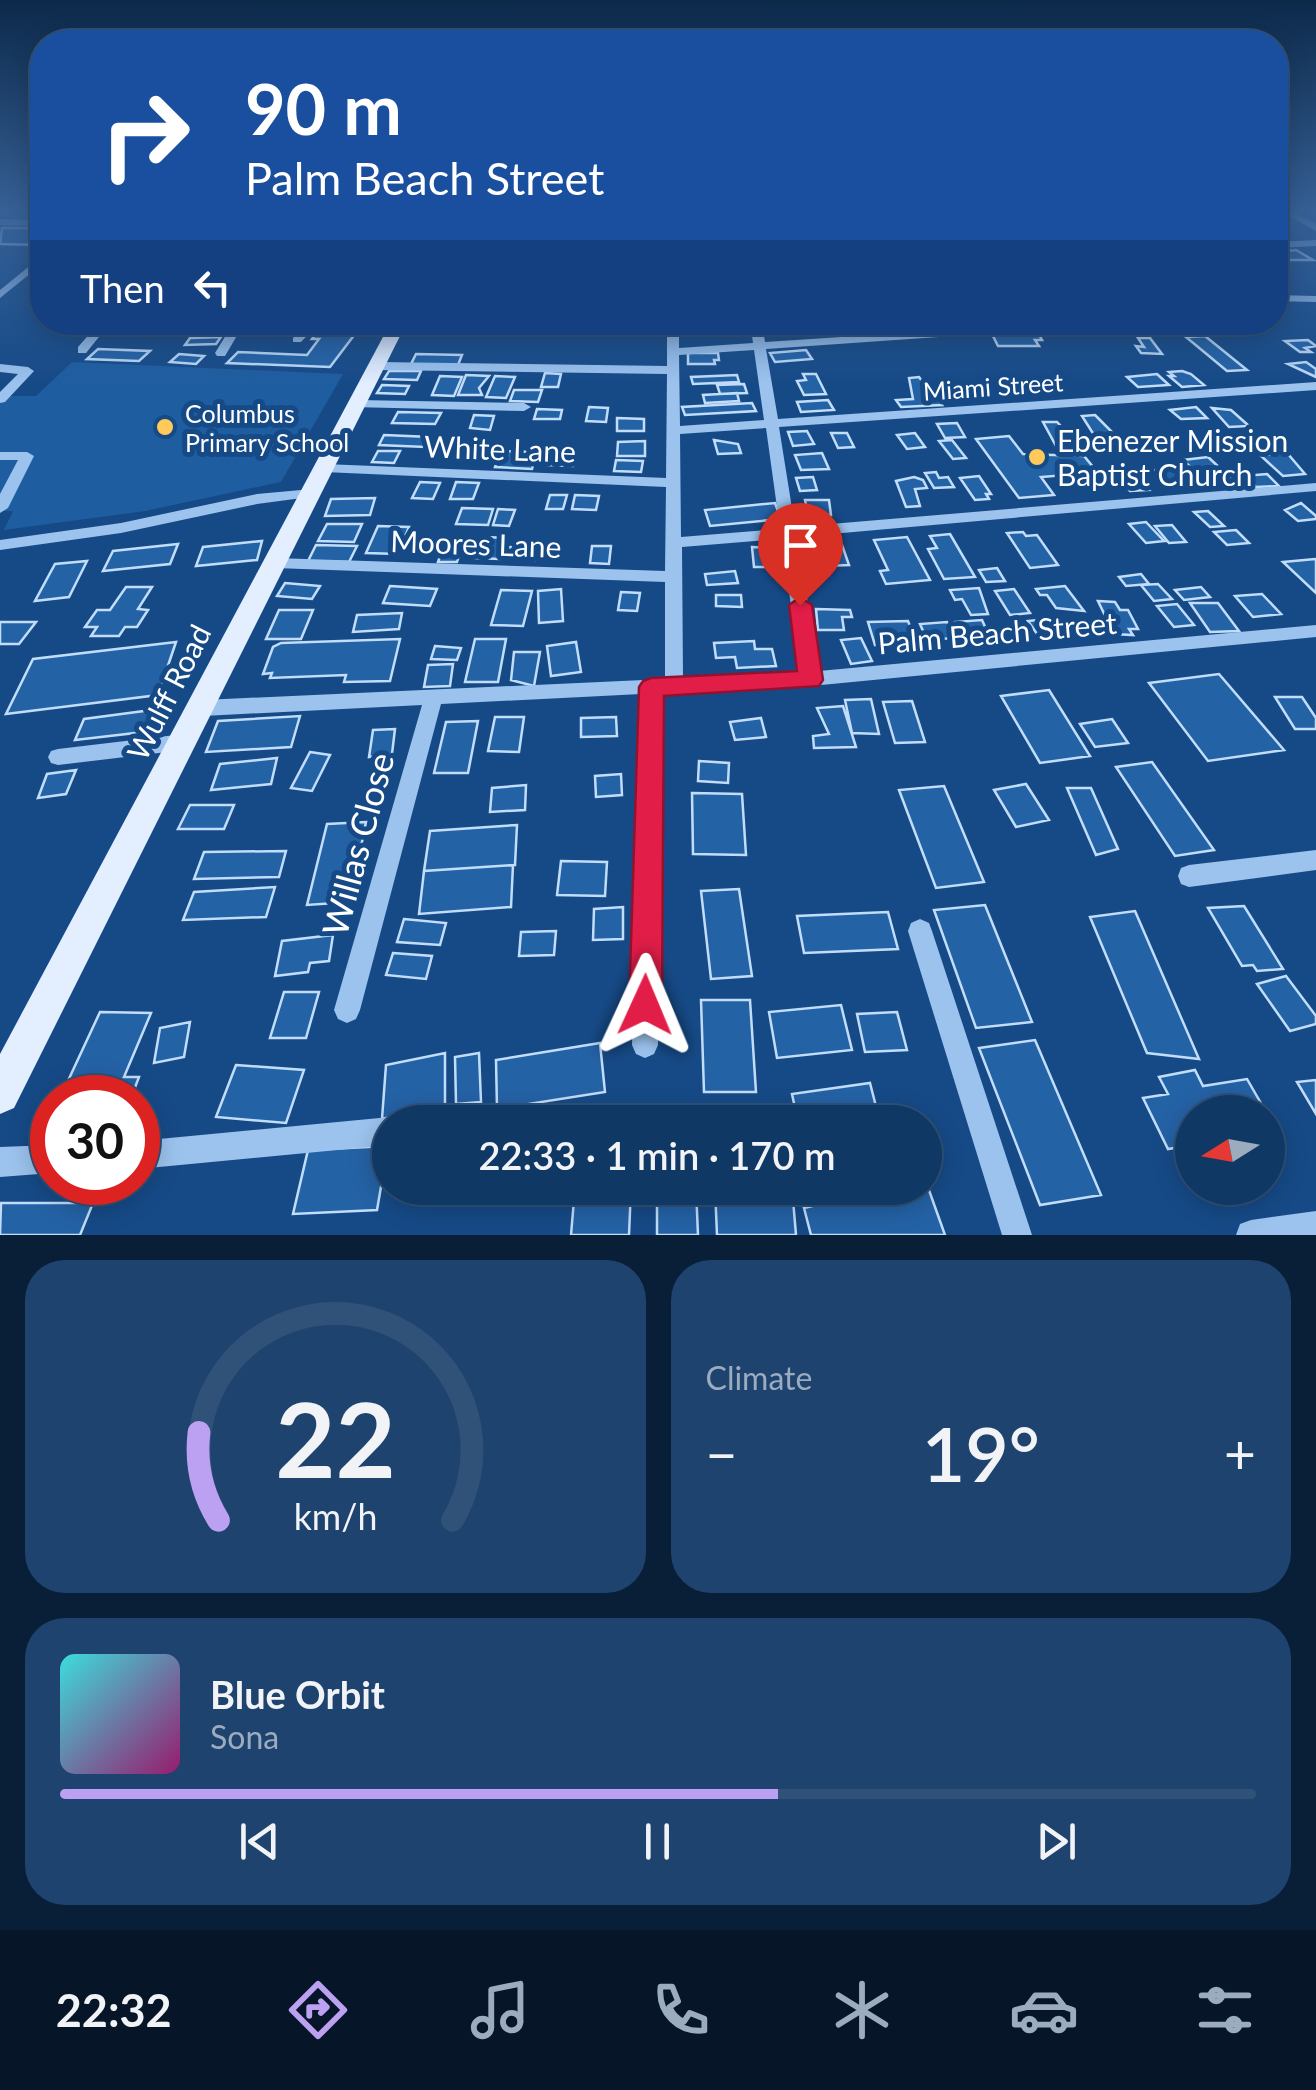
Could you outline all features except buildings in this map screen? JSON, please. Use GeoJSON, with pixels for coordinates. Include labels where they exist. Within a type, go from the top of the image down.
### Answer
{"type":"FeatureCollection","features":[{"type":"Feature","properties":{"kind":"main road","name":"Wulff Road"},"geometry":{"type":"LineString","coordinates":[[0,1094],[392,335]]}},
{"type":"Feature","properties":{"kind":"street"},"geometry":{"type":"LineString","coordinates":[[0,295],[30,269]]}},
{"type":"Feature","properties":{"kind":"street"},"geometry":{"type":"LineString","coordinates":[[1288,298],[1316,299]]}},
{"type":"Feature","properties":{"kind":"street"},"geometry":{"type":"LineString","coordinates":[[82,350],[95,335]]}},
{"type":"Feature","properties":{"kind":"street"},"geometry":{"type":"LineString","coordinates":[[220,353],[232,335]]}},
{"type":"Feature","properties":{"kind":"street"},"geometry":{"type":"LineString","coordinates":[[297,340],[302,335]]}},
{"type":"Feature","properties":{"kind":"street"},"geometry":{"type":"LineString","coordinates":[[644,1045],[663,687],[674,576],[673,335]]}},
{"type":"Feature","properties":{"kind":"street"},"geometry":{"type":"LineString","coordinates":[[758,335],[811,680]]}},
{"type":"Feature","properties":{"kind":"street"},"geometry":{"type":"LineString","coordinates":[[673,352],[923,335]]}},
{"type":"Feature","properties":{"kind":"street"},"geometry":{"type":"LineString","coordinates":[[378,366],[673,370]]}},
{"type":"Feature","properties":{"kind":"street"},"geometry":{"type":"LineString","coordinates":[[0,368],[28,371],[0,399]]}},
{"type":"Feature","properties":{"kind":"street","name":"Miami Street"},"geometry":{"type":"LineString","coordinates":[[674,430],[1316,386]]}},
{"type":"Feature","properties":{"kind":"street"},"geometry":{"type":"LineString","coordinates":[[357,404],[524,407]]}},
{"type":"Feature","properties":{"kind":"street"},"geometry":{"type":"LineString","coordinates":[[0,456],[27,456],[0,508]]}},
{"type":"Feature","properties":{"kind":"street","name":"White Lane"},"geometry":{"type":"LineString","coordinates":[[324,468],[674,483]]}},
{"type":"Feature","properties":{"kind":"street"},"geometry":{"type":"LineString","coordinates":[[674,543],[1316,487]]}},
{"type":"Feature","properties":{"kind":"street"},"geometry":{"type":"LineString","coordinates":[[0,545],[121,528],[257,499],[312,493]]}},
{"type":"Feature","properties":{"kind":"street","name":"Moores Lane"},"geometry":{"type":"LineString","coordinates":[[276,564],[674,576]]}},
{"type":"Feature","properties":{"kind":"street","name":"Palm Beach Street"},"geometry":{"type":"LineString","coordinates":[[202,708],[811,680],[1316,631]]}},
{"type":"Feature","properties":{"kind":"street","name":"Willas Close"},"geometry":{"type":"LineString","coordinates":[[347,1010],[434,696]]}},
{"type":"Feature","properties":{"kind":"street"},"geometry":{"type":"LineString","coordinates":[[58,756],[184,742]]}},
{"type":"Feature","properties":{"kind":"street"},"geometry":{"type":"LineString","coordinates":[[1189,876],[1316,860]]}},
{"type":"Feature","properties":{"kind":"street"},"geometry":{"type":"LineString","coordinates":[[920,931],[1017,1235]]}},
{"type":"Feature","properties":{"kind":"street"},"geometry":{"type":"LineString","coordinates":[[160,1152],[372,1134]]}},
{"type":"Feature","properties":{"kind":"street"},"geometry":{"type":"LineString","coordinates":[[0,1162],[30,1160]]}},
{"type":"Feature","properties":{"kind":"street"},"geometry":{"type":"LineString","coordinates":[[1251,1235],[1316,1226]]}},
{"type":"Feature","properties":{"kind":"shaded area","name":"Columbus Primary School"},"geometry":{"type":"Polygon","coordinates":[[[72,362],[343,374],[281,482],[145,511],[4,530],[13,511],[0,511],[0,403],[6,396],[36,396],[72,362]]]}},
{"type":"Feature","properties":{"kind":"place","name":"Columbus Primary School"},"geometry":{"type":"Point","coordinates":[165,427]}},
{"type":"Feature","properties":{"kind":"place","name":"Ebenezer Mission Baptist Church"},"geometry":{"type":"Point","coordinates":[1037,457]}},
{"type":"Feature","properties":{"kind":"route"},"geometry":{"type":"LineString","coordinates":[[645,1005],[651,687],[811,680],[800,605]]}}]}
